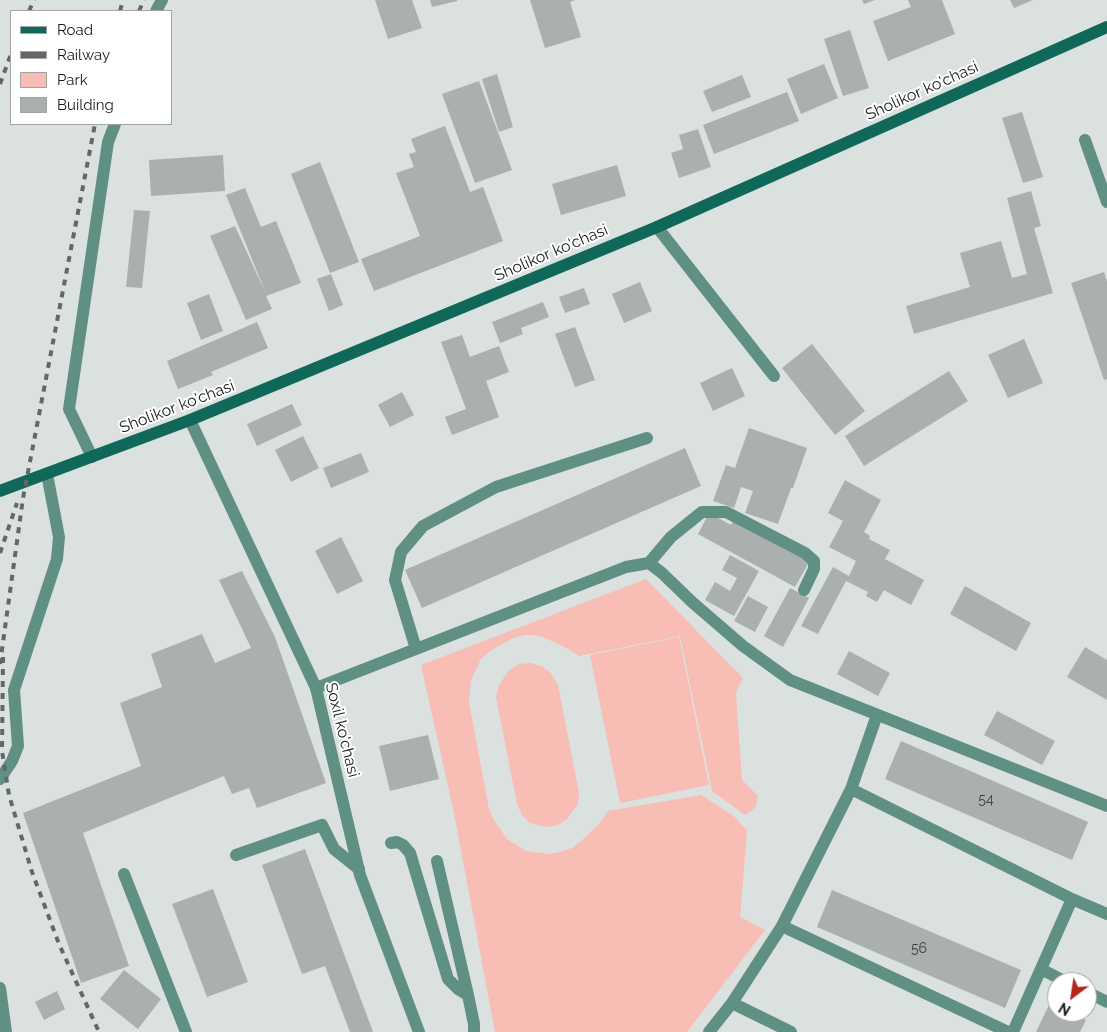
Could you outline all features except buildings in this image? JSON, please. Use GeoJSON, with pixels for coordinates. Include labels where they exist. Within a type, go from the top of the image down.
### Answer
{"type":"FeatureCollection","features":[{"type":"Feature","properties":{"kind":"street","name":"Sholikor ko'chasi"},"geometry":{"type":"LineString","coordinates":[[0,491],[190,420],[657,227],[1107,27]]}},
{"type":"Feature","properties":{"kind":"street"},"geometry":{"type":"LineString","coordinates":[[92,457],[69,409],[108,142],[115,125]]}},
{"type":"Feature","properties":{"kind":"street"},"geometry":{"type":"LineString","coordinates":[[1085,140],[1107,202]]}},
{"type":"Feature","properties":{"kind":"street"},"geometry":{"type":"LineString","coordinates":[[657,227],[774,376]]}},
{"type":"Feature","properties":{"kind":"street","name":"Soxil ko'chasi"},"geometry":{"type":"LineString","coordinates":[[190,420],[316,688],[359,869],[419,1032]]}},
{"type":"Feature","properties":{"kind":"street"},"geometry":{"type":"LineString","coordinates":[[416,650],[395,580],[401,552],[423,526],[496,486],[647,438]]}},
{"type":"Feature","properties":{"kind":"street"},"geometry":{"type":"LineString","coordinates":[[0,779],[12,761],[18,746],[14,690],[57,559],[59,537],[47,474]]}},
{"type":"Feature","properties":{"kind":"street"},"geometry":{"type":"LineString","coordinates":[[316,688],[626,567],[649,563],[671,537],[702,512],[726,512],[805,553],[814,561],[814,569],[804,590]]}},
{"type":"Feature","properties":{"kind":"street"},"geometry":{"type":"LineString","coordinates":[[649,563],[743,646],[790,680],[1107,806]]}},
{"type":"Feature","properties":{"kind":"street"},"geometry":{"type":"LineString","coordinates":[[709,1032],[732,1003],[782,926],[851,789],[877,715]]}},
{"type":"Feature","properties":{"kind":"street"},"geometry":{"type":"LineString","coordinates":[[851,789],[1072,899],[1107,914]]}},
{"type":"Feature","properties":{"kind":"street"},"geometry":{"type":"LineString","coordinates":[[236,855],[322,825],[334,849],[359,869]]}},
{"type":"Feature","properties":{"kind":"street"},"geometry":{"type":"LineString","coordinates":[[391,843],[396,842],[403,845],[410,853],[448,979],[458,989],[468,995]]}},
{"type":"Feature","properties":{"kind":"street"},"geometry":{"type":"LineString","coordinates":[[438,861],[468,995],[474,1032]]}},
{"type":"Feature","properties":{"kind":"street"},"geometry":{"type":"LineString","coordinates":[[124,874],[186,1032]]}},
{"type":"Feature","properties":{"kind":"street"},"geometry":{"type":"LineString","coordinates":[[1013,1032],[1072,899]]}},
{"type":"Feature","properties":{"kind":"street"},"geometry":{"type":"LineString","coordinates":[[782,926],[1008,1032]]}},
{"type":"Feature","properties":{"kind":"street"},"geometry":{"type":"LineString","coordinates":[[1041,969],[1047,972]]}},
{"type":"Feature","properties":{"kind":"street"},"geometry":{"type":"LineString","coordinates":[[0,988],[6,1032]]}},
{"type":"Feature","properties":{"kind":"street"},"geometry":{"type":"LineString","coordinates":[[732,1003],[791,1032]]}},
{"type":"Feature","properties":{"kind":"green space"},"geometry":{"type":"Polygon","coordinates":[[[646,579],[743,678],[736,693],[742,780],[758,796],[756,807],[745,815],[712,791],[680,636],[579,656],[547,639],[536,635],[524,635],[513,638],[490,651],[481,659],[471,680],[469,702],[489,809],[507,839],[526,851],[549,854],[572,848],[599,824],[608,811],[701,795],[734,816],[747,831],[740,917],[765,930],[687,1032],[495,1032],[454,813],[421,665],[646,579]]]}},
{"type":"Feature","properties":{"kind":"green space"},"geometry":{"type":"Polygon","coordinates":[[[679,637],[709,785],[620,803],[590,655],[679,637]]]}},
{"type":"Feature","properties":{"kind":"green space"},"geometry":{"type":"Polygon","coordinates":[[[531,663],[541,666],[550,672],[558,685],[579,793],[578,804],[568,818],[558,825],[546,827],[530,823],[522,815],[517,804],[496,697],[499,685],[509,670],[519,664],[531,663]]]}},
{"type":"Feature","properties":{"kind":"railway"},"geometry":{"type":"LineString","coordinates":[[29,10],[34,0]]}},
{"type":"Feature","properties":{"kind":"railway"},"geometry":{"type":"LineString","coordinates":[[120,10],[123,0]]}},
{"type":"Feature","properties":{"kind":"railway"},"geometry":{"type":"LineString","coordinates":[[139,10],[144,0]]}},
{"type":"Feature","properties":{"kind":"railway"},"geometry":{"type":"LineString","coordinates":[[0,84],[10,57]]}},
{"type":"Feature","properties":{"kind":"railway"},"geometry":{"type":"LineString","coordinates":[[0,664],[23,498],[95,125]]}},
{"type":"Feature","properties":{"kind":"railway"},"geometry":{"type":"LineString","coordinates":[[0,553],[17,503]]}},
{"type":"Feature","properties":{"kind":"railway"},"geometry":{"type":"LineString","coordinates":[[3,657],[2,751],[9,795],[32,872],[59,944],[99,1032]]}}]}
